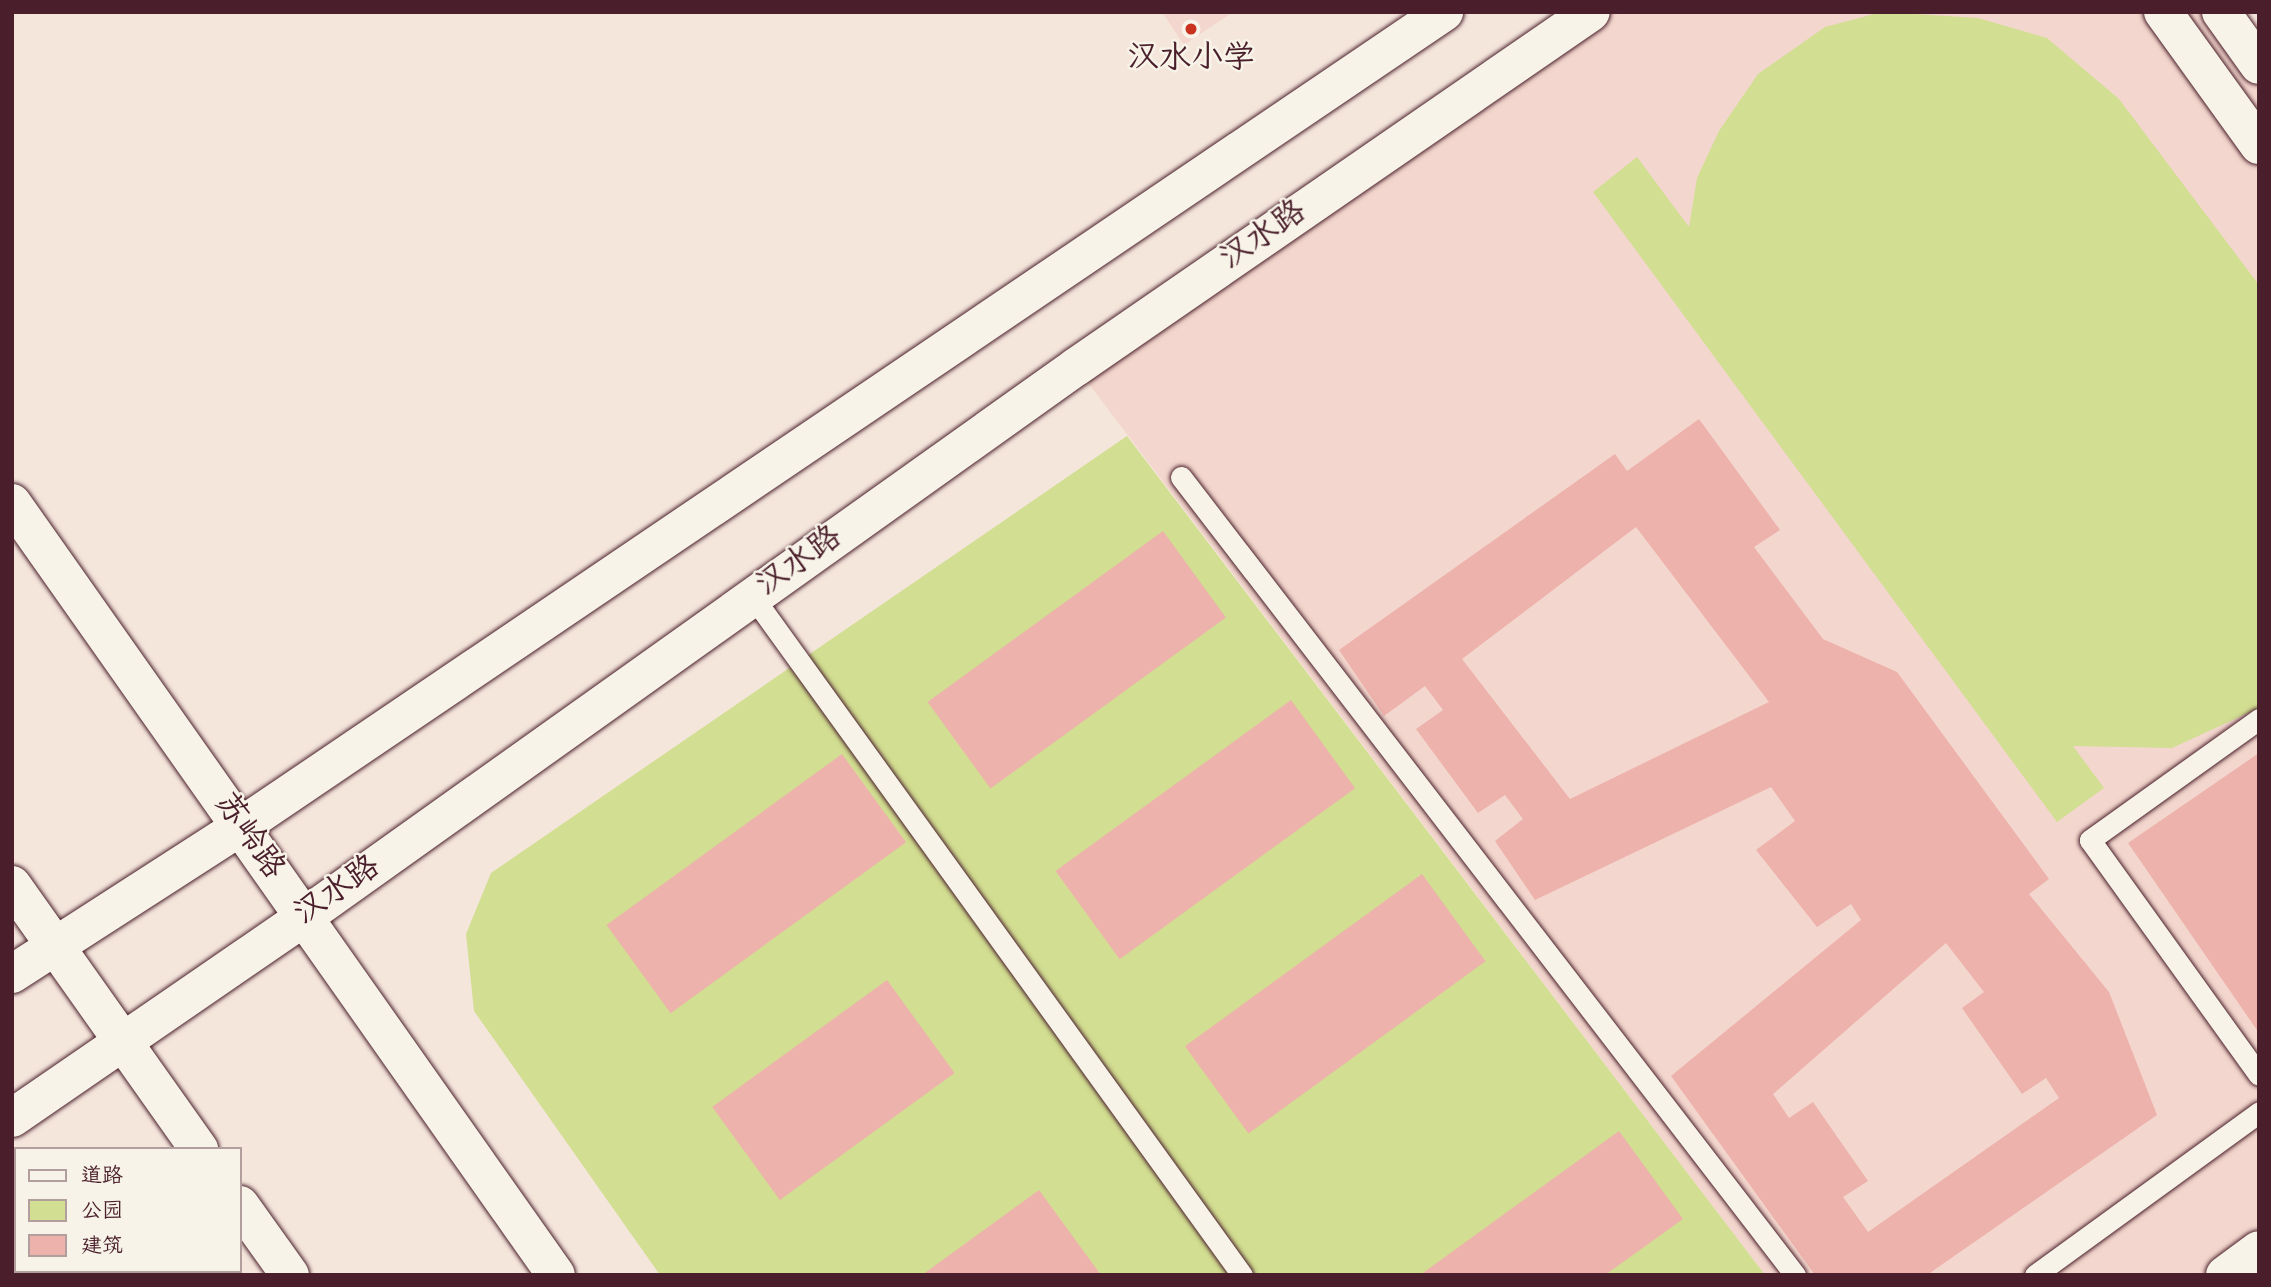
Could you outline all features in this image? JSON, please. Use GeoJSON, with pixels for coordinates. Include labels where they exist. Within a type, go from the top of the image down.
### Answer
{"type":"FeatureCollection","features":[{"type":"Feature","properties":{"kind":"main road"},"geometry":{"type":"LineString","coordinates":[[12,974],[240,827],[1444,12]]}},
{"type":"Feature","properties":{"kind":"main road","name":"汉水路"},"geometry":{"type":"LineString","coordinates":[[12,1118],[304,917],[1076,367],[1591,12]]}},
{"type":"Feature","properties":{"kind":"main road"},"geometry":{"type":"LineString","coordinates":[[2163,12],[2259,145]]}},
{"type":"Feature","properties":{"kind":"main road"},"geometry":{"type":"LineString","coordinates":[[2221,12],[2259,65]]}},
{"type":"Feature","properties":{"kind":"main road","name":"苏岭路"},"geometry":{"type":"LineString","coordinates":[[12,503],[556,1275]]}},
{"type":"Feature","properties":{"kind":"main road"},"geometry":{"type":"LineString","coordinates":[[12,885],[198,1147]]}},
{"type":"Feature","properties":{"kind":"main road"},"geometry":{"type":"LineString","coordinates":[[242,1208],[290,1275]]}},
{"type":"Feature","properties":{"kind":"main road"},"geometry":{"type":"LineString","coordinates":[[2225,1275],[2259,1250]]}},
{"type":"Feature","properties":{"kind":"lane"},"geometry":{"type":"LineString","coordinates":[[1181,477],[1795,1275]]}},
{"type":"Feature","properties":{"kind":"lane"},"geometry":{"type":"LineString","coordinates":[[753,597],[1242,1275]]}},
{"type":"Feature","properties":{"kind":"lane"},"geometry":{"type":"LineString","coordinates":[[2259,719],[2090,840],[2259,1074]]}},
{"type":"Feature","properties":{"kind":"lane"},"geometry":{"type":"LineString","coordinates":[[2035,1275],[2259,1112]]}},
{"type":"Feature","properties":{"kind":"shaded area","name":"汉水小学"},"geometry":{"type":"Polygon","coordinates":[[[1162,12],[1233,12],[1184,45],[1162,12]]]}},
{"type":"Feature","properties":{"kind":"shaded area"},"geometry":{"type":"Polygon","coordinates":[[[1591,12],[2221,12],[2259,65],[2259,1275],[1765,1275],[1076,367],[1591,12]]]}},
{"type":"Feature","properties":{"kind":"green space"},"geometry":{"type":"Polygon","coordinates":[[[1882,12],[1978,18],[2047,38],[2119,99],[2259,285],[2259,708],[2172,748],[2073,746],[2104,788],[2057,822],[1593,192],[1637,157],[1689,227],[1697,178],[1719,131],[1758,74],[1825,27],[1882,12]]]}},
{"type":"Feature","properties":{"kind":"green space"},"geometry":{"type":"Polygon","coordinates":[[[1127,436],[1765,1275],[660,1275],[474,1011],[466,934],[491,873],[1127,436]]]}},
{"type":"Feature","properties":{"kind":"building"},"geometry":{"type":"Polygon","coordinates":[[[1699,419],[1780,530],[1754,547],[1823,639],[1897,672],[2049,879],[2029,894],[2109,992],[2157,1115],[1927,1275],[1815,1275],[1671,1076],[1861,920],[1851,904],[1817,927],[1756,850],[1795,821],[1771,787],[1535,900],[1495,841],[1523,819],[1505,795],[1478,813],[1416,729],[1443,710],[1425,686],[1384,716],[1339,650],[1615,454],[1627,471],[1699,419]],[[1636,527],[1462,659],[1570,799],[1769,702],[1636,527]],[[1946,943],[1773,1094],[1789,1118],[1813,1102],[1868,1181],[1843,1197],[1868,1232],[2059,1098],[2046,1078],[2022,1094],[1962,1008],[1984,992],[1946,943]]]}},
{"type":"Feature","properties":{"kind":"building"},"geometry":{"type":"Polygon","coordinates":[[[1163,531],[1226,618],[990,789],[928,702],[1163,531]]]}},
{"type":"Feature","properties":{"kind":"building"},"geometry":{"type":"Polygon","coordinates":[[[1291,700],[1355,788],[1120,959],[1056,871],[1291,700]]]}},
{"type":"Feature","properties":{"kind":"building"},"geometry":{"type":"Polygon","coordinates":[[[2259,753],[2259,1033],[2128,843],[2259,753]]]}},
{"type":"Feature","properties":{"kind":"building"},"geometry":{"type":"Polygon","coordinates":[[[842,754],[906,842],[671,1013],[607,925],[842,754]]]}},
{"type":"Feature","properties":{"kind":"building"},"geometry":{"type":"Polygon","coordinates":[[[1422,874],[1485,961],[1248,1134],[1185,1046],[1422,874]]]}},
{"type":"Feature","properties":{"kind":"building"},"geometry":{"type":"Polygon","coordinates":[[[887,980],[955,1073],[780,1200],[712,1107],[887,980]]]}},
{"type":"Feature","properties":{"kind":"building"},"geometry":{"type":"Polygon","coordinates":[[[1619,1131],[1683,1219],[1605,1275],[1420,1275],[1619,1131]]]}},
{"type":"Feature","properties":{"kind":"building"},"geometry":{"type":"Polygon","coordinates":[[[1039,1190],[1101,1275],[922,1275],[1039,1190]]]}},
{"type":"Feature","properties":{"kind":"place","name":"汉水小学"},"geometry":{"type":"Point","coordinates":[1191,29]}}]}
